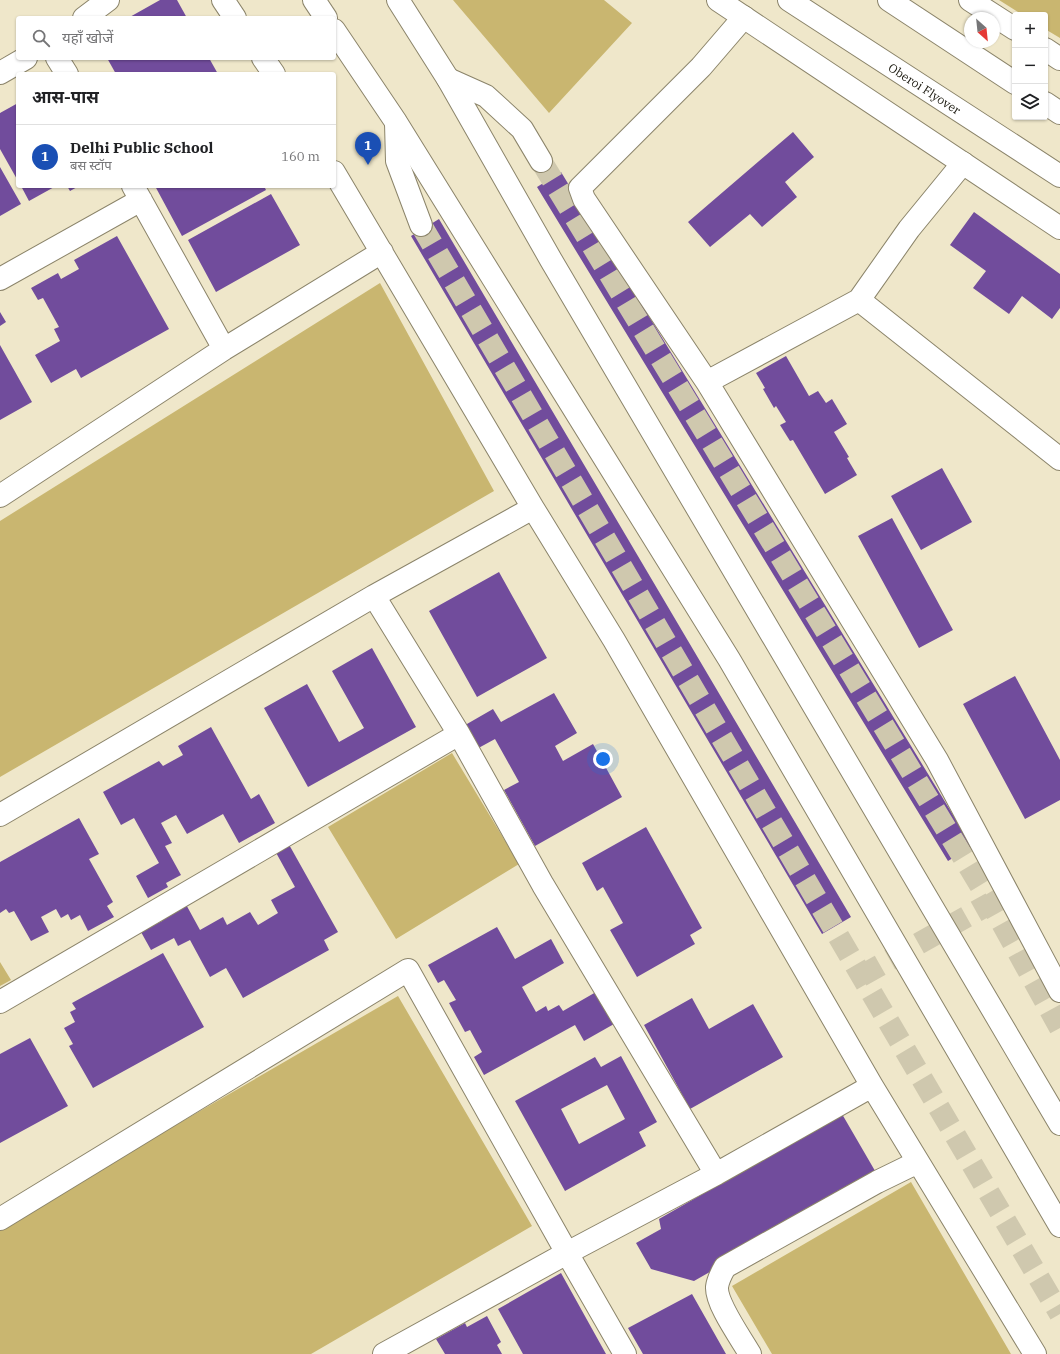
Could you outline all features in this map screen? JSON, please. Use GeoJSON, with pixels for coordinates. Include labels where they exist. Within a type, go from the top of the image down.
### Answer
{"type":"FeatureCollection","features":[{"type":"Feature","properties":{"kind":"street"},"geometry":{"type":"LineString","coordinates":[[87,16],[108,0]]}},
{"type":"Feature","properties":{"kind":"street"},"geometry":{"type":"LineString","coordinates":[[223,0],[234,16]]}},
{"type":"Feature","properties":{"kind":"street"},"geometry":{"type":"LineString","coordinates":[[314,0],[325,16]]}},
{"type":"Feature","properties":{"kind":"street"},"geometry":{"type":"LineString","coordinates":[[398,0],[448,79],[559,274],[1060,1124]]}},
{"type":"Feature","properties":{"kind":"street"},"geometry":{"type":"LineString","coordinates":[[718,0],[1060,228]]}},
{"type":"Feature","properties":{"kind":"street","name":"Oberoi Flyover"},"geometry":{"type":"LineString","coordinates":[[789,0],[1060,176]]}},
{"type":"Feature","properties":{"kind":"street"},"geometry":{"type":"LineString","coordinates":[[889,0],[1012,81]]}},
{"type":"Feature","properties":{"kind":"street"},"geometry":{"type":"LineString","coordinates":[[970,0],[1012,27]]}},
{"type":"Feature","properties":{"kind":"street"},"geometry":{"type":"LineString","coordinates":[[744,17],[701,67],[580,188],[584,199],[707,382],[937,760],[1060,991]]}},
{"type":"Feature","properties":{"kind":"street"},"geometry":{"type":"LineString","coordinates":[[336,33],[396,122],[729,659],[1060,1226]]}},
{"type":"Feature","properties":{"kind":"street"},"geometry":{"type":"LineString","coordinates":[[1048,51],[1060,58]]}},
{"type":"Feature","properties":{"kind":"street"},"geometry":{"type":"LineString","coordinates":[[0,73],[23,60]]}},
{"type":"Feature","properties":{"kind":"street"},"geometry":{"type":"LineString","coordinates":[[58,60],[66,72]]}},
{"type":"Feature","properties":{"kind":"street"},"geometry":{"type":"LineString","coordinates":[[264,60],[273,72]]}},
{"type":"Feature","properties":{"kind":"street"},"geometry":{"type":"LineString","coordinates":[[448,79],[486,96],[522,130],[541,161]]}},
{"type":"Feature","properties":{"kind":"street"},"geometry":{"type":"LineString","coordinates":[[1048,105],[1060,113]]}},
{"type":"Feature","properties":{"kind":"street"},"geometry":{"type":"LineString","coordinates":[[396,122],[397,161],[421,225]]}},
{"type":"Feature","properties":{"kind":"street"},"geometry":{"type":"LineString","coordinates":[[707,382],[859,300],[909,229],[963,163]]}},
{"type":"Feature","properties":{"kind":"street"},"geometry":{"type":"LineString","coordinates":[[336,175],[533,508],[618,647],[872,1086],[1035,1354]]}},
{"type":"Feature","properties":{"kind":"street"},"geometry":{"type":"LineString","coordinates":[[0,279],[137,193],[224,349]]}},
{"type":"Feature","properties":{"kind":"street"},"geometry":{"type":"LineString","coordinates":[[0,496],[224,349],[382,252]]}},
{"type":"Feature","properties":{"kind":"street"},"geometry":{"type":"LineString","coordinates":[[859,300],[1060,459]]}},
{"type":"Feature","properties":{"kind":"street"},"geometry":{"type":"LineString","coordinates":[[0,815],[374,596],[533,508]]}},
{"type":"Feature","properties":{"kind":"street"},"geometry":{"type":"LineString","coordinates":[[374,596],[459,734],[543,885],[716,1174]]}},
{"type":"Feature","properties":{"kind":"street"},"geometry":{"type":"LineString","coordinates":[[0,1002],[459,734]]}},
{"type":"Feature","properties":{"kind":"street"},"geometry":{"type":"LineString","coordinates":[[0,1219],[408,970],[625,1354]]}},
{"type":"Feature","properties":{"kind":"street"},"geometry":{"type":"LineString","coordinates":[[384,1354],[567,1253],[716,1174],[872,1086]]}},
{"type":"Feature","properties":{"kind":"street"},"geometry":{"type":"LineString","coordinates":[[750,1354],[720,1302],[717,1288],[719,1276],[725,1267],[878,1182],[918,1162]]}},
{"type":"Feature","properties":{"kind":"shaded area"},"geometry":{"type":"Polygon","coordinates":[[[453,0],[604,0],[632,23],[549,113],[453,0]]]}},
{"type":"Feature","properties":{"kind":"shaded area"},"geometry":{"type":"Polygon","coordinates":[[[999,0],[1060,0],[1060,38],[1048,31],[1048,12],[1018,12],[999,0]]]}},
{"type":"Feature","properties":{"kind":"shaded area"},"geometry":{"type":"Polygon","coordinates":[[[380,283],[494,491],[0,777],[0,521],[380,283]]]}},
{"type":"Feature","properties":{"kind":"shaded area"},"geometry":{"type":"Polygon","coordinates":[[[452,753],[519,864],[396,939],[328,827],[452,753]]]}},
{"type":"Feature","properties":{"kind":"shaded area"},"geometry":{"type":"Polygon","coordinates":[[[0,962],[11,980],[0,986],[0,962]]]}},
{"type":"Feature","properties":{"kind":"shaded area"},"geometry":{"type":"Polygon","coordinates":[[[398,996],[532,1226],[311,1354],[0,1354],[0,1227],[398,996]]]}},
{"type":"Feature","properties":{"kind":"shaded area"},"geometry":{"type":"Polygon","coordinates":[[[911,1182],[1011,1354],[772,1354],[732,1286],[911,1182]]]}},
{"type":"Feature","properties":{"kind":"building"},"geometry":{"type":"Polygon","coordinates":[[[160,0],[177,0],[186,16],[132,16],[160,0]]]}},
{"type":"Feature","properties":{"kind":"building"},"geometry":{"type":"Polygon","coordinates":[[[108,60],[210,60],[217,72],[115,72],[108,60]]]}},
{"type":"Feature","properties":{"kind":"building"},"geometry":{"type":"Polygon","coordinates":[[[16,104],[16,177],[0,149],[0,113],[16,104]]]}},
{"type":"Feature","properties":{"kind":"building"},"geometry":{"type":"Polygon","coordinates":[[[793,132],[814,157],[785,182],[797,197],[762,227],[750,214],[710,247],[688,222],[793,132]]]}},
{"type":"Feature","properties":{"kind":"building"},"geometry":{"type":"Polygon","coordinates":[[[0,167],[21,204],[0,216],[0,167]]]}},
{"type":"Feature","properties":{"kind":"building"},"geometry":{"type":"Polygon","coordinates":[[[561,172],[972,846],[948,861],[537,187],[561,172]]]}},
{"type":"Feature","properties":{"kind":"building"},"geometry":{"type":"Polygon","coordinates":[[[22,188],[52,188],[29,201],[22,188]]]}},
{"type":"Feature","properties":{"kind":"building"},"geometry":{"type":"Polygon","coordinates":[[[68,188],[75,188],[70,191],[68,188]]]}},
{"type":"Feature","properties":{"kind":"building"},"geometry":{"type":"Polygon","coordinates":[[[156,188],[265,188],[266,190],[182,236],[156,188]]]}},
{"type":"Feature","properties":{"kind":"building"},"geometry":{"type":"Polygon","coordinates":[[[271,194],[300,245],[216,292],[188,240],[271,194]]]}},
{"type":"Feature","properties":{"kind":"building"},"geometry":{"type":"Polygon","coordinates":[[[974,212],[1060,274],[1060,308],[1052,319],[1022,296],[1009,314],[973,288],[986,271],[950,245],[974,212]]]}},
{"type":"Feature","properties":{"kind":"building"},"geometry":{"type":"Polygon","coordinates":[[[439,219],[851,917],[822,934],[411,236],[439,219]]]}},
{"type":"Feature","properties":{"kind":"building"},"geometry":{"type":"Polygon","coordinates":[[[117,236],[169,329],[81,378],[76,369],[51,383],[35,355],[60,341],[54,329],[59,327],[43,298],[38,300],[31,288],[58,273],[61,279],[79,269],[74,260],[117,236]]]}},
{"type":"Feature","properties":{"kind":"building"},"geometry":{"type":"Polygon","coordinates":[[[0,312],[6,322],[0,326],[0,312]]]}},
{"type":"Feature","properties":{"kind":"building"},"geometry":{"type":"Polygon","coordinates":[[[0,345],[32,402],[0,420],[0,345]]]}},
{"type":"Feature","properties":{"kind":"building"},"geometry":{"type":"Polygon","coordinates":[[[786,356],[809,396],[818,391],[826,403],[832,399],[847,424],[834,432],[849,457],[847,458],[857,475],[825,494],[793,440],[790,441],[780,425],[786,422],[776,406],[774,408],[756,373],[786,356]]]}},
{"type":"Feature","properties":{"kind":"building"},"geometry":{"type":"Polygon","coordinates":[[[942,468],[972,522],[921,550],[891,496],[942,468]]]}},
{"type":"Feature","properties":{"kind":"building"},"geometry":{"type":"Polygon","coordinates":[[[892,518],[953,630],[919,648],[858,536],[892,518]]]}},
{"type":"Feature","properties":{"kind":"building"},"geometry":{"type":"Polygon","coordinates":[[[499,572],[547,658],[477,697],[429,611],[499,572]]]}},
{"type":"Feature","properties":{"kind":"building"},"geometry":{"type":"Polygon","coordinates":[[[372,648],[416,727],[308,787],[264,708],[307,684],[339,742],[364,728],[332,671],[372,648]]]}},
{"type":"Feature","properties":{"kind":"building"},"geometry":{"type":"Polygon","coordinates":[[[1015,676],[1060,760],[1060,800],[1025,819],[963,704],[1015,676]]]}},
{"type":"Feature","properties":{"kind":"building"},"geometry":{"type":"Polygon","coordinates":[[[554,693],[577,733],[555,746],[563,761],[593,744],[622,797],[535,846],[504,790],[519,782],[495,739],[473,751],[460,728],[493,709],[501,722],[554,693]]]}},
{"type":"Feature","properties":{"kind":"building"},"geometry":{"type":"Polygon","coordinates":[[[211,727],[251,799],[259,794],[275,823],[239,843],[223,814],[187,834],[176,815],[161,823],[172,843],[165,846],[181,875],[166,883],[168,887],[148,898],[136,876],[159,863],[134,818],[121,825],[103,792],[159,761],[163,766],[183,755],[178,746],[211,727]]]}},
{"type":"Feature","properties":{"kind":"building"},"geometry":{"type":"Polygon","coordinates":[[[79,818],[99,854],[89,859],[113,902],[107,906],[114,917],[88,931],[80,915],[71,920],[68,914],[61,918],[56,909],[41,917],[49,932],[31,941],[14,911],[9,913],[6,909],[0,913],[0,862],[79,818]]]}},
{"type":"Feature","properties":{"kind":"building"},"geometry":{"type":"Polygon","coordinates":[[[646,827],[702,928],[690,935],[695,944],[637,977],[610,930],[623,923],[603,887],[597,891],[582,863],[646,827]]]}},
{"type":"Feature","properties":{"kind":"building"},"geometry":{"type":"Polygon","coordinates":[[[287,841],[338,932],[324,940],[329,950],[243,998],[226,968],[210,977],[190,940],[178,946],[174,938],[151,950],[141,932],[162,921],[158,913],[183,899],[200,930],[223,917],[227,925],[250,912],[258,925],[278,913],[271,900],[295,887],[274,849],[287,841]]]}},
{"type":"Feature","properties":{"kind":"building"},"geometry":{"type":"Polygon","coordinates":[[[497,927],[515,959],[551,939],[564,963],[522,987],[536,1012],[546,1006],[548,1011],[559,1005],[563,1011],[596,992],[614,1024],[584,1041],[575,1025],[484,1075],[474,1057],[482,1052],[470,1030],[465,1032],[449,1003],[456,1000],[444,980],[438,983],[428,965],[497,927]]]}},
{"type":"Feature","properties":{"kind":"building"},"geometry":{"type":"Polygon","coordinates":[[[163,953],[204,1027],[93,1088],[69,1046],[73,1044],[64,1028],[75,1022],[70,1012],[76,1009],[72,1003],[163,953]]]}},
{"type":"Feature","properties":{"kind":"building"},"geometry":{"type":"Polygon","coordinates":[[[692,998],[709,1029],[753,1004],[783,1057],[690,1109],[644,1025],[692,998]]]}},
{"type":"Feature","properties":{"kind":"building"},"geometry":{"type":"Polygon","coordinates":[[[30,1038],[68,1106],[0,1143],[0,1054],[30,1038]]]}},
{"type":"Feature","properties":{"kind":"building"},"geometry":{"type":"Polygon","coordinates":[[[621,1056],[657,1122],[639,1132],[646,1146],[565,1191],[515,1101],[595,1057],[601,1067],[621,1056]],[[607,1085],[561,1109],[579,1144],[625,1119],[607,1085]]]}},
{"type":"Feature","properties":{"kind":"building"},"geometry":{"type":"Polygon","coordinates":[[[842,1114],[878,1176],[694,1281],[651,1269],[636,1243],[661,1229],[659,1219],[842,1114]]]}},
{"type":"Feature","properties":{"kind":"building"},"geometry":{"type":"Polygon","coordinates":[[[561,1273],[606,1354],[523,1354],[498,1309],[561,1273]]]}},
{"type":"Feature","properties":{"kind":"building"},"geometry":{"type":"Polygon","coordinates":[[[692,1294],[726,1354],[643,1354],[628,1328],[692,1294]]]}},
{"type":"Feature","properties":{"kind":"building"},"geometry":{"type":"Polygon","coordinates":[[[487,1316],[501,1342],[497,1345],[502,1354],[445,1354],[436,1339],[465,1323],[467,1327],[487,1316]]]}},
{"type":"Feature","properties":{"kind":"tunnel"},"geometry":{"type":"LineString","coordinates":[[541,161],[991,903],[1060,1028]]}},
{"type":"Feature","properties":{"kind":"tunnel"},"geometry":{"type":"LineString","coordinates":[[421,225],[1060,1314]]}},
{"type":"Feature","properties":{"kind":"tunnel"},"geometry":{"type":"LineString","coordinates":[[861,976],[991,903]]}},
{"type":"Feature","properties":{"kind":"place","name":"Delhi Public School"},"geometry":{"type":"Point","coordinates":[368,165]}}]}
